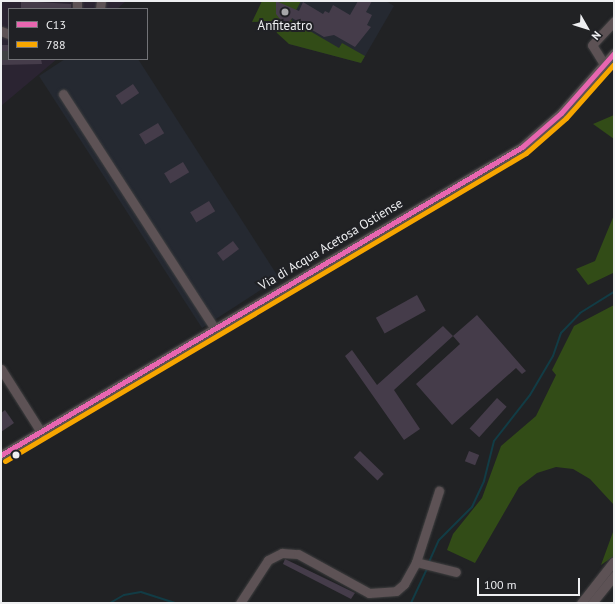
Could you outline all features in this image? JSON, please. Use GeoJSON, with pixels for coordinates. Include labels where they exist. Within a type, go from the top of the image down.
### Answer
{"type":"FeatureCollection","features":[{"type":"Feature","properties":{"kind":"street"},"geometry":{"type":"LineString","coordinates":[[604,64],[592,45],[614,21]]}},
{"type":"Feature","properties":{"kind":"street","name":"Via di Acqua Acetosa Ostiense"},"geometry":{"type":"LineString","coordinates":[[1,455],[522,147],[547,127],[614,53]]}},
{"type":"Feature","properties":{"kind":"street"},"geometry":{"type":"LineString","coordinates":[[63,94],[215,329]]}},
{"type":"Feature","properties":{"kind":"street"},"geometry":{"type":"LineString","coordinates":[[1,369],[41,432]]}},
{"type":"Feature","properties":{"kind":"street"},"geometry":{"type":"LineString","coordinates":[[240,603],[268,560],[282,553],[298,554],[364,591],[380,595],[400,588],[420,564],[439,492]]}},
{"type":"Feature","properties":{"kind":"street"},"geometry":{"type":"LineString","coordinates":[[581,603],[614,562]]}},
{"type":"Feature","properties":{"kind":"street"},"geometry":{"type":"LineString","coordinates":[[420,564],[456,572]]}},
{"type":"Feature","properties":{"kind":"street"},"geometry":{"type":"LineString","coordinates":[[592,603],[614,576]]}},
{"type":"Feature","properties":{"kind":"shaded area"},"geometry":{"type":"Polygon","coordinates":[[[1,1],[126,1],[118,8],[8,8],[8,60],[56,60],[1,106],[1,1]]]}},
{"type":"Feature","properties":{"kind":"shaded area"},"geometry":{"type":"Polygon","coordinates":[[[274,1],[386,1],[394,6],[361,63],[289,44],[273,23],[274,1]]]}},
{"type":"Feature","properties":{"kind":"shaded area"},"geometry":{"type":"Polygon","coordinates":[[[63,60],[139,60],[279,278],[202,328],[39,76],[63,60]]]}},
{"type":"Feature","properties":{"kind":"green space"},"geometry":{"type":"Polygon","coordinates":[[[262,1],[301,1],[291,20],[339,48],[342,43],[365,56],[361,63],[289,44],[277,33],[272,21],[252,22],[262,1]]]}},
{"type":"Feature","properties":{"kind":"green space"},"geometry":{"type":"Polygon","coordinates":[[[614,115],[614,139],[593,124],[614,115]]]}},
{"type":"Feature","properties":{"kind":"green space"},"geometry":{"type":"Polygon","coordinates":[[[614,215],[613,273],[588,285],[576,269],[595,261],[614,215]]]}},
{"type":"Feature","properties":{"kind":"green space"},"geometry":{"type":"Polygon","coordinates":[[[614,305],[614,505],[590,479],[573,469],[556,467],[537,473],[519,487],[475,563],[447,550],[453,534],[482,498],[501,446],[536,416],[556,375],[552,370],[574,326],[614,305]]]}},
{"type":"Feature","properties":{"kind":"green space"},"geometry":{"type":"Polygon","coordinates":[[[614,525],[614,556],[601,565],[613,532],[614,525]]]}},
{"type":"Feature","properties":{"kind":"building"},"geometry":{"type":"Polygon","coordinates":[[[21,1],[71,4],[71,8],[21,8],[21,1]]]}},
{"type":"Feature","properties":{"kind":"building"},"geometry":{"type":"Polygon","coordinates":[[[276,1],[299,11],[303,2],[323,14],[325,11],[329,13],[333,5],[350,15],[358,1],[372,1],[366,12],[372,15],[367,25],[371,27],[355,47],[334,35],[324,37],[292,18],[286,27],[276,14],[276,1]]]}},
{"type":"Feature","properties":{"kind":"building"},"geometry":{"type":"Polygon","coordinates":[[[1,45],[8,45],[8,60],[41,60],[42,64],[1,65],[1,45]]]}},
{"type":"Feature","properties":{"kind":"building"},"geometry":{"type":"Polygon","coordinates":[[[133,84],[139,93],[122,105],[116,96],[133,84]]]}},
{"type":"Feature","properties":{"kind":"building"},"geometry":{"type":"Polygon","coordinates":[[[158,123],[164,133],[145,145],[139,134],[158,123]]]}},
{"type":"Feature","properties":{"kind":"building"},"geometry":{"type":"Polygon","coordinates":[[[183,162],[189,172],[170,184],[164,173],[183,162]]]}},
{"type":"Feature","properties":{"kind":"building"},"geometry":{"type":"Polygon","coordinates":[[[209,201],[215,211],[196,223],[190,212],[209,201]]]}},
{"type":"Feature","properties":{"kind":"building"},"geometry":{"type":"Polygon","coordinates":[[[233,241],[239,249],[223,261],[217,253],[233,241]]]}},
{"type":"Feature","properties":{"kind":"building"},"geometry":{"type":"Polygon","coordinates":[[[417,295],[426,311],[385,334],[376,318],[417,295]]]}},
{"type":"Feature","properties":{"kind":"building"},"geometry":{"type":"Polygon","coordinates":[[[477,315],[526,371],[522,374],[516,368],[452,425],[416,384],[460,344],[453,336],[477,315]]]}},
{"type":"Feature","properties":{"kind":"building"},"geometry":{"type":"Polygon","coordinates":[[[443,326],[453,336],[394,390],[420,429],[404,440],[345,356],[352,350],[377,385],[443,326]]]}},
{"type":"Feature","properties":{"kind":"building"},"geometry":{"type":"Polygon","coordinates":[[[497,398],[507,407],[479,437],[470,428],[497,398]]]}},
{"type":"Feature","properties":{"kind":"building"},"geometry":{"type":"Polygon","coordinates":[[[5,410],[14,423],[1,432],[1,413],[5,410]]]}},
{"type":"Feature","properties":{"kind":"building"},"geometry":{"type":"Polygon","coordinates":[[[360,451],[384,474],[377,480],[354,457],[360,451]]]}},
{"type":"Feature","properties":{"kind":"building"},"geometry":{"type":"Polygon","coordinates":[[[469,451],[479,455],[475,465],[465,461],[469,451]]]}},
{"type":"Feature","properties":{"kind":"building"},"geometry":{"type":"Polygon","coordinates":[[[285,559],[355,593],[351,599],[283,564],[285,559]]]}},
{"type":"Feature","properties":{"kind":"waterway"},"geometry":{"type":"LineString","coordinates":[[429,562],[439,540],[472,507],[484,481],[494,441],[530,395],[553,356],[561,333],[580,313],[614,292]]}},
{"type":"Feature","properties":{"kind":"waterway"},"geometry":{"type":"LineString","coordinates":[[411,603],[427,568]]}},
{"type":"Feature","properties":{"kind":"waterway"},"geometry":{"type":"LineString","coordinates":[[110,603],[124,595],[141,592],[174,603]]}},
{"type":"Feature","properties":{"kind":"tunnel"},"geometry":{"type":"LineString","coordinates":[[1,55],[8,55]]}},
{"type":"Feature","properties":{"kind":"transit line","name":"C13"},"geometry":{"type":"LineString","coordinates":[[1,455],[522,147],[561,113],[614,53]]}},
{"type":"Feature","properties":{"kind":"transit line","name":"788"},"geometry":{"type":"LineString","coordinates":[[5,461],[526,153],[566,118],[614,64]]}},
{"type":"Feature","properties":{"kind":"place","name":"Anfiteatro"},"geometry":{"type":"Point","coordinates":[285,12]}}]}
